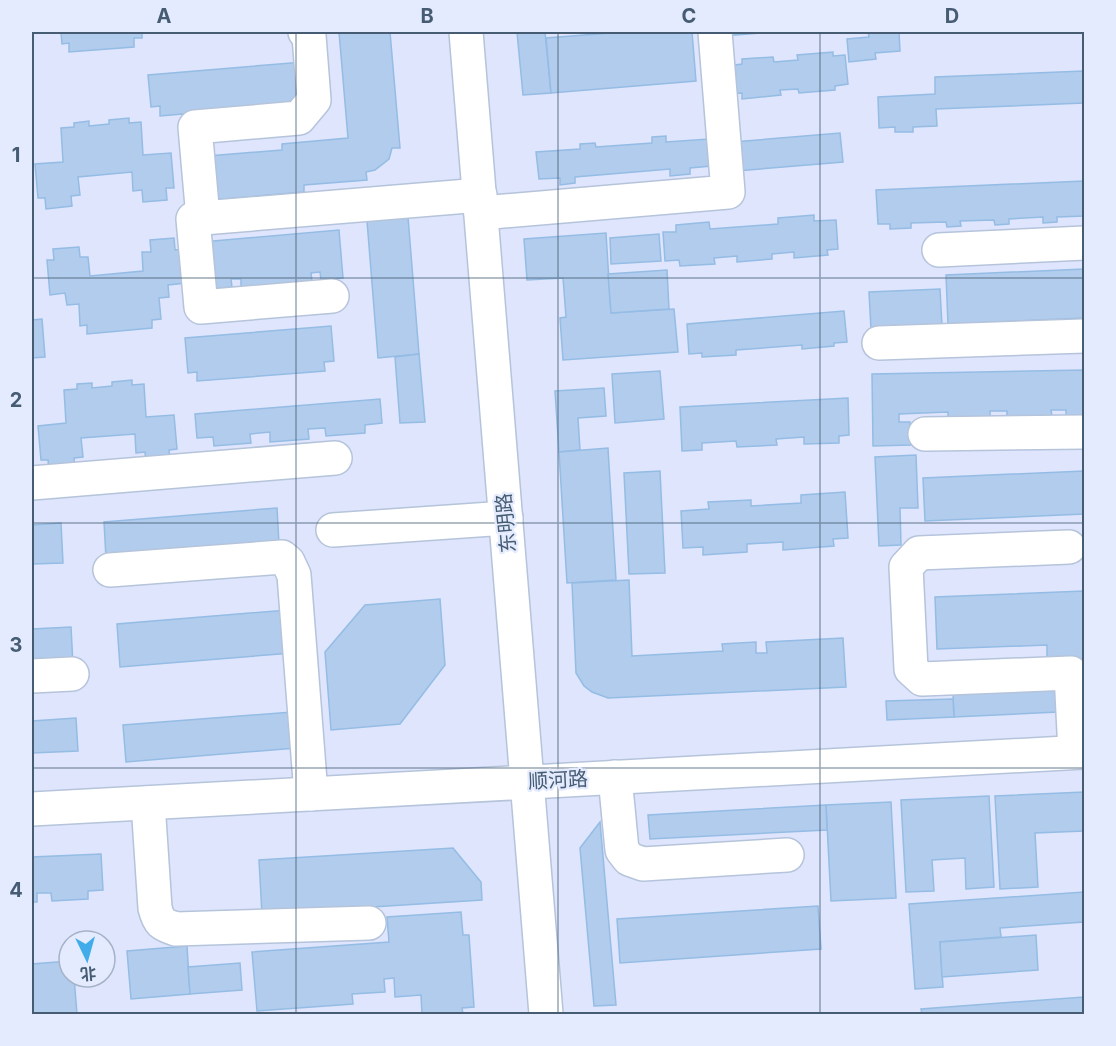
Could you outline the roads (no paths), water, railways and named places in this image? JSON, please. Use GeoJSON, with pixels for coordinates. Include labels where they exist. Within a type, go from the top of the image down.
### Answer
{"type":"FeatureCollection","features":[{"type":"Feature","properties":{"kind":"street"},"geometry":{"type":"LineString","coordinates":[[203,218],[195,127],[299,118],[314,100],[309,36],[305,32]]}},
{"type":"Feature","properties":{"kind":"street","name":"东明路"},"geometry":{"type":"LineString","coordinates":[[466,32],[546,1014]]}},
{"type":"Feature","properties":{"kind":"street"},"geometry":{"type":"LineString","coordinates":[[332,296],[201,307],[193,219],[728,192],[714,32]]}},
{"type":"Feature","properties":{"kind":"street"},"geometry":{"type":"LineString","coordinates":[[939,250],[1084,243]]}},
{"type":"Feature","properties":{"kind":"street"},"geometry":{"type":"LineString","coordinates":[[879,343],[1084,336]]}},
{"type":"Feature","properties":{"kind":"street"},"geometry":{"type":"LineString","coordinates":[[925,434],[1084,432]]}},
{"type":"Feature","properties":{"kind":"street"},"geometry":{"type":"LineString","coordinates":[[32,483],[335,458]]}},
{"type":"Feature","properties":{"kind":"street"},"geometry":{"type":"LineString","coordinates":[[333,530],[506,518]]}},
{"type":"Feature","properties":{"kind":"street"},"geometry":{"type":"LineString","coordinates":[[1069,547],[919,553],[906,567],[911,669],[922,679],[1071,673],[1080,752]]}},
{"type":"Feature","properties":{"kind":"street"},"geometry":{"type":"LineString","coordinates":[[110,570],[282,557],[288,562],[294,575],[310,794]]}},
{"type":"Feature","properties":{"kind":"street"},"geometry":{"type":"LineString","coordinates":[[32,676],[72,674]]}},
{"type":"Feature","properties":{"kind":"street","name":"顺河路"},"geometry":{"type":"LineString","coordinates":[[32,809],[1080,752]]}},
{"type":"Feature","properties":{"kind":"street"},"geometry":{"type":"LineString","coordinates":[[615,777],[622,850],[629,860],[643,864],[787,855]]}},
{"type":"Feature","properties":{"kind":"street"},"geometry":{"type":"LineString","coordinates":[[148,803],[155,908],[159,921],[165,926],[176,929],[369,923]]}}]}
